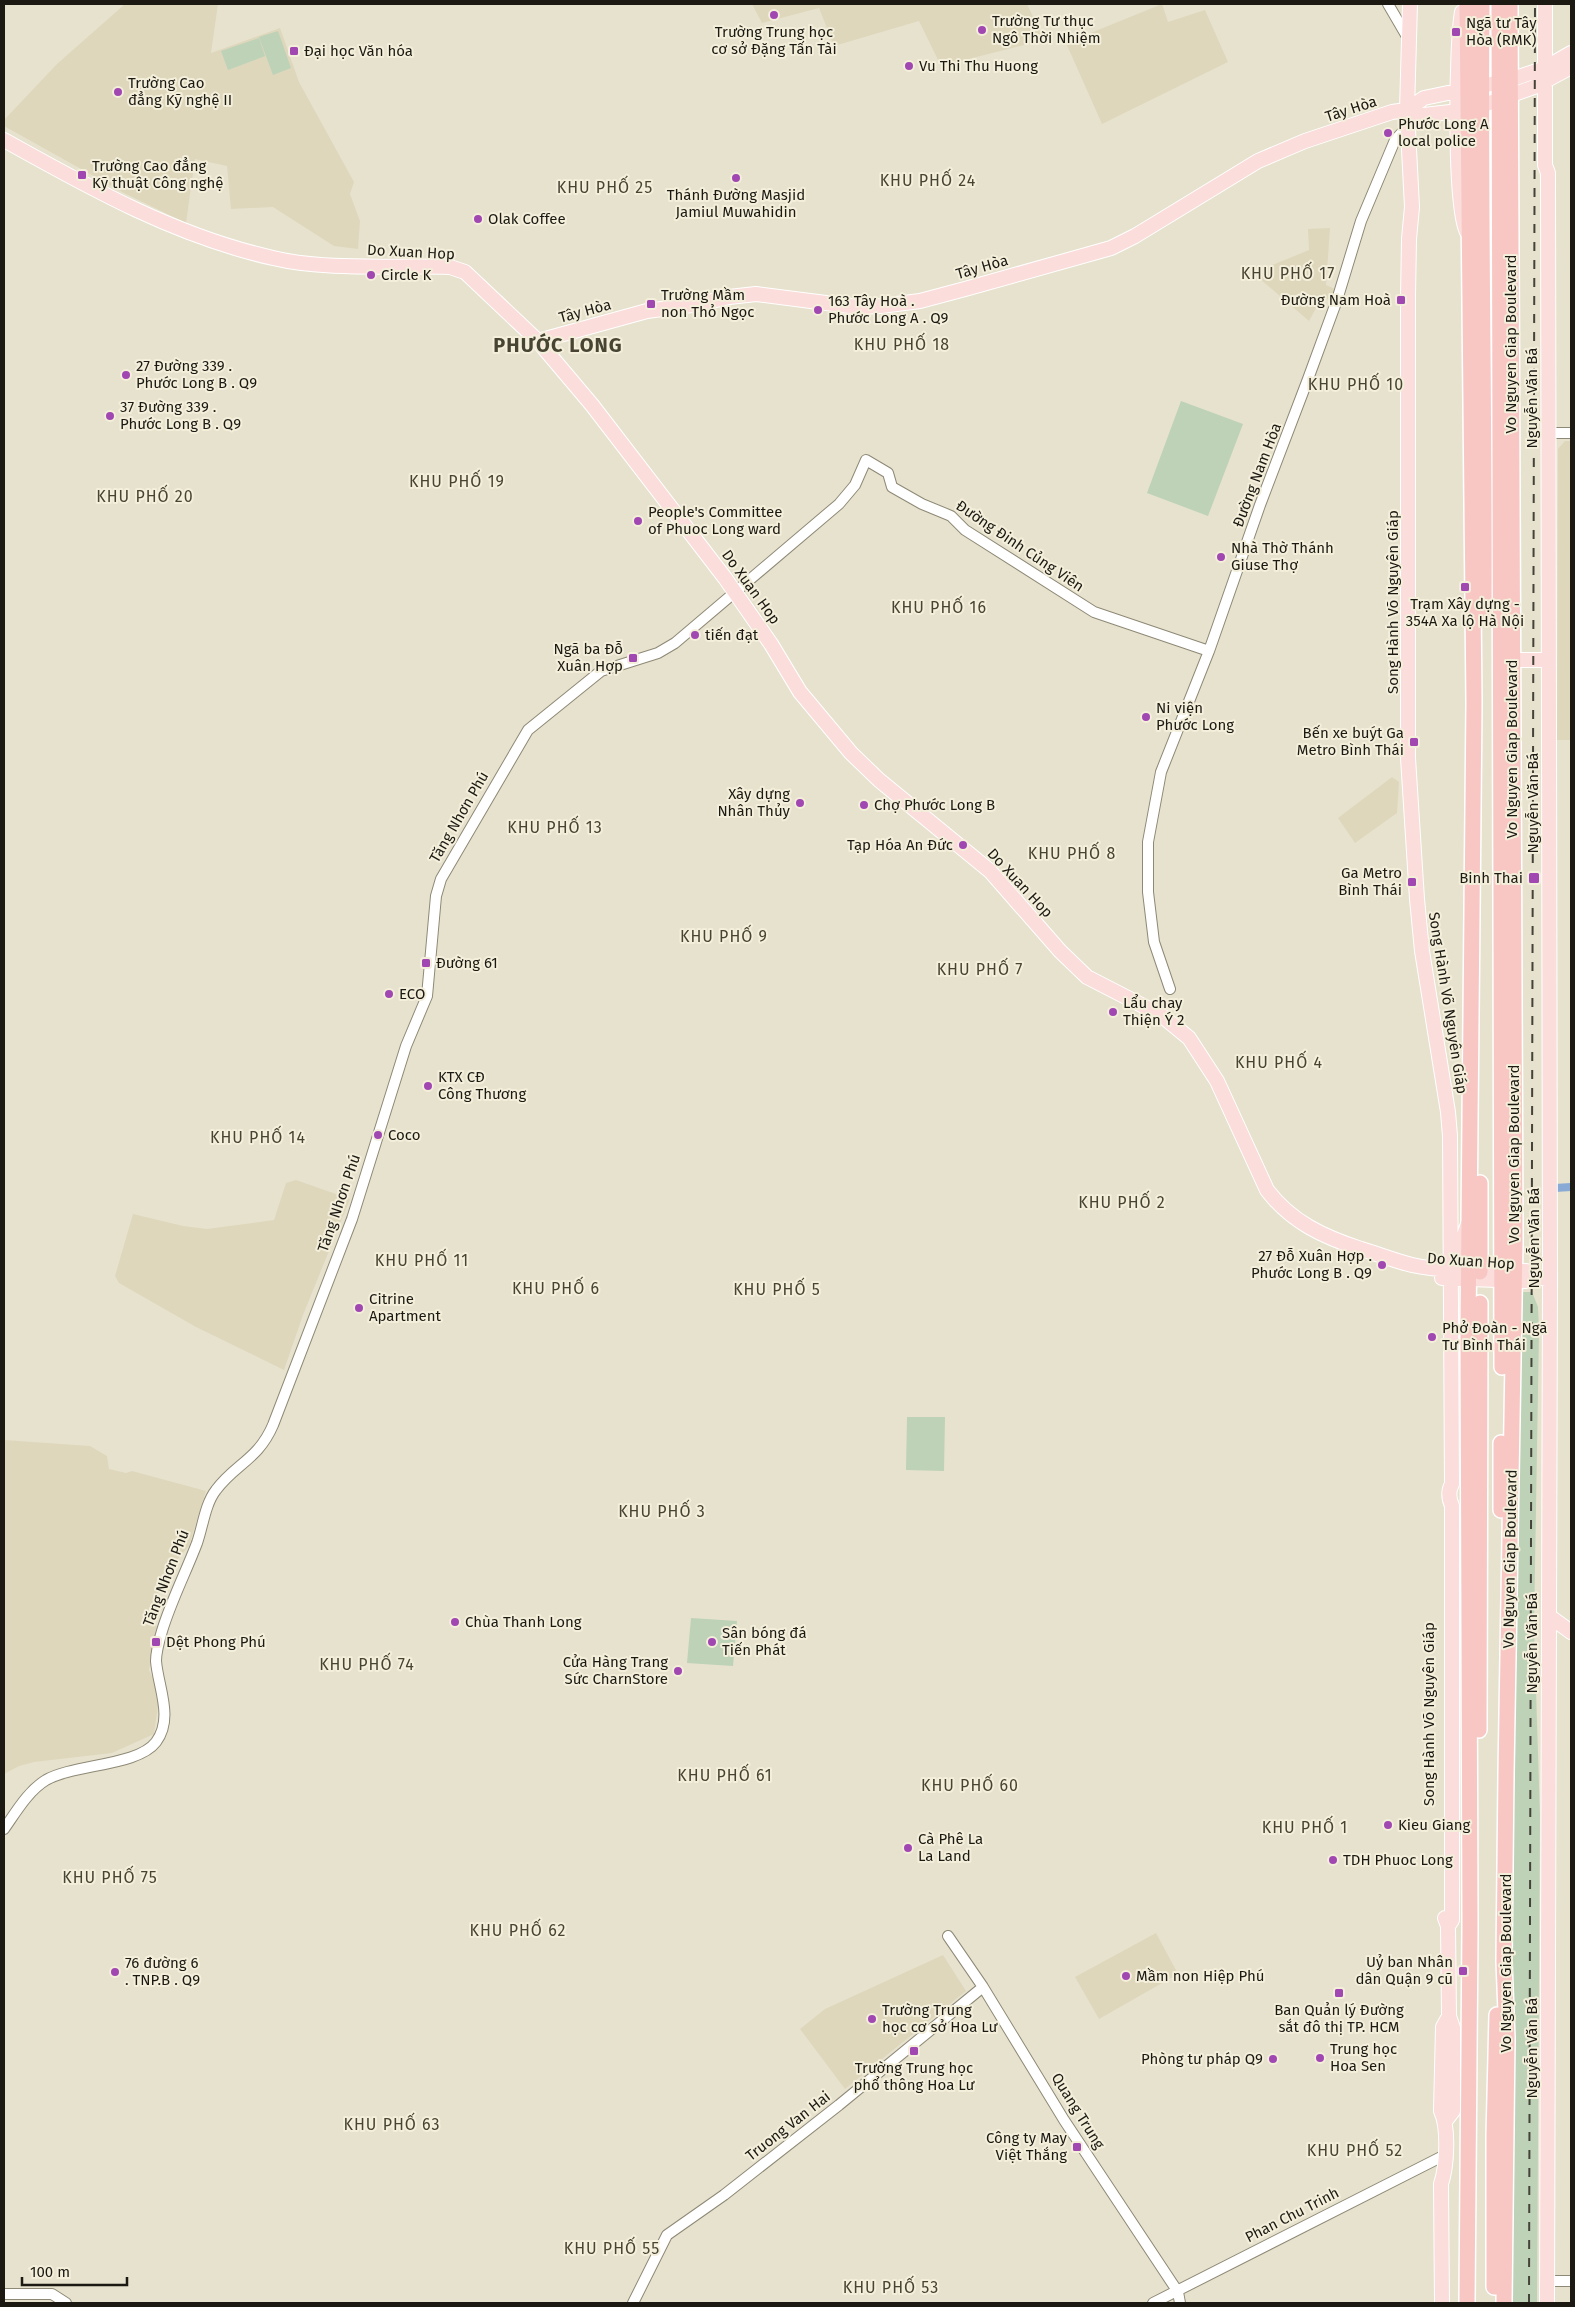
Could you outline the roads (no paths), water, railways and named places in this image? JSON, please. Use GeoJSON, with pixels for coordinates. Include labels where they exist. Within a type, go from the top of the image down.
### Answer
{"type":"FeatureCollection","features":[{"type":"Feature","properties":{"kind":"highway","name":"Vo Nguyen Giap Boulevard"},"geometry":{"type":"LineString","coordinates":[[1465,4],[1469,90],[1468,179],[1474,694],[1469,1221],[1478,1345],[1480,1633],[1477,2303]]}},
{"type":"Feature","properties":{"kind":"highway","name":"Vo Nguyen Giap Boulevard"},"geometry":{"type":"LineString","coordinates":[[1469,90],[1482,4]]}},
{"type":"Feature","properties":{"kind":"highway","name":"Vo Nguyen Giap Boulevard"},"geometry":{"type":"LineString","coordinates":[[1494,2303],[1494,2137],[1509,1276],[1504,82],[1499,4]]}},
{"type":"Feature","properties":{"kind":"highway","name":"Vo Nguyen Giap Boulevard"},"geometry":{"type":"LineString","coordinates":[[1504,82],[1510,4]]}},
{"type":"Feature","properties":{"kind":"highway","name":"Vo Nguyen Giap Boulevard"},"geometry":{"type":"LineString","coordinates":[[1467,2303],[1470,1928],[1468,1329],[1474,1271],[1480,1243],[1485,506],[1481,123],[1469,109]]}},
{"type":"Feature","properties":{"kind":"highway"},"geometry":{"type":"LineString","coordinates":[[1468,179],[1481,155]]}},
{"type":"Feature","properties":{"kind":"highway","name":"Vo Nguyen Giap Boulevard"},"geometry":{"type":"LineString","coordinates":[[1504,2303],[1507,2038],[1504,1961],[1512,1362],[1509,1276]]}},
{"type":"Feature","properties":{"kind":"highway"},"geometry":{"type":"LineString","coordinates":[[1468,1329],[1478,1345]]}},
{"type":"Feature","properties":{"kind":"highway"},"geometry":{"type":"LineString","coordinates":[[1497,1975],[1504,1961]]}},
{"type":"Feature","properties":{"kind":"highway"},"geometry":{"type":"LineString","coordinates":[[1496,2020],[1507,2038]]}},
{"type":"Feature","properties":{"kind":"main road","name":"Song Hành Võ Nguyên Giáp"},"geometry":{"type":"LineString","coordinates":[[1410,4],[1407,110],[1412,207],[1409,239],[1408,296],[1408,758],[1417,898],[1424,968],[1448,1112],[1452,1197],[1444,1207],[1452,1484],[1450,1495]]}},
{"type":"Feature","properties":{"kind":"main road","name":"Nguyễn Văn Bá"},"geometry":{"type":"LineString","coordinates":[[1545,4],[1548,73]]}},
{"type":"Feature","properties":{"kind":"main road","name":"Nguyễn Văn Bá"},"geometry":{"type":"LineString","coordinates":[[1547,2303],[1550,1280],[1548,173],[1545,165],[1552,4]]}},
{"type":"Feature","properties":{"kind":"main road"},"geometry":{"type":"LineString","coordinates":[[1548,73],[1571,54]]}},
{"type":"Feature","properties":{"kind":"main road"},"geometry":{"type":"LineString","coordinates":[[1548,73],[1571,67]]}},
{"type":"Feature","properties":{"kind":"main road","name":"Tây Hòa"},"geometry":{"type":"LineString","coordinates":[[1407,110],[1424,98],[1548,73]]}},
{"type":"Feature","properties":{"kind":"main road","name":"Tây Hòa"},"geometry":{"type":"LineString","coordinates":[[538,341],[647,311],[756,294],[857,307],[920,301],[1111,248],[1270,154],[1392,112],[1407,110],[1424,115],[1469,109],[1504,99],[1548,73]]}},
{"type":"Feature","properties":{"kind":"main road","name":"Vo Nguyen Giap Boulevard"},"geometry":{"type":"LineString","coordinates":[[1469,90],[1461,212],[1469,234]]}},
{"type":"Feature","properties":{"kind":"main road","name":"Do Xuan Hop"},"geometry":{"type":"LineString","coordinates":[[4,140],[70,178],[158,221],[199,237],[274,259],[329,266],[428,266],[457,269],[465,272],[538,341],[592,405],[735,593],[771,644],[800,692],[850,753],[879,780],[990,871],[1060,951],[1086,977],[1162,1015],[1189,1038],[1218,1081],[1267,1190],[1273,1198],[1297,1220],[1315,1232],[1351,1246],[1358,1253],[1400,1269],[1446,1273],[1474,1271],[1509,1276],[1526,1281],[1534,1276],[1550,1280]]}},
{"type":"Feature","properties":{"kind":"main road"},"geometry":{"type":"LineString","coordinates":[[1506,660],[1549,660]]}},
{"type":"Feature","properties":{"kind":"main road","name":"Song Hành Võ Nguyên Giáp"},"geometry":{"type":"LineString","coordinates":[[1442,2303],[1441,2184],[1445,2171],[1446,2120],[1441,2111],[1443,2027],[1449,2011],[1448,1926],[1452,1920],[1452,1506],[1446,1482],[1443,1336],[1446,1273]]}},
{"type":"Feature","properties":{"kind":"main road"},"geometry":{"type":"LineString","coordinates":[[1549,1616],[1571,1632]]}},
{"type":"Feature","properties":{"kind":"main road","name":"Song Hành Võ Nguyên Giáp"},"geometry":{"type":"LineString","coordinates":[[1445,2171],[1450,2180],[1451,2303]]}},
{"type":"Feature","properties":{"kind":"street"},"geometry":{"type":"LineString","coordinates":[[1388,4],[1410,41]]}},
{"type":"Feature","properties":{"kind":"street","name":"Đường Nam Hòa"},"geometry":{"type":"LineString","coordinates":[[1170,989],[1154,942],[1148,892],[1148,842],[1164,761],[1209,652],[1260,505],[1285,443],[1334,308],[1361,221],[1395,140],[1409,125]]}},
{"type":"Feature","properties":{"kind":"street"},"geometry":{"type":"LineString","coordinates":[[1548,433],[1571,433]]}},
{"type":"Feature","properties":{"kind":"street","name":"Đường Đinh Củng Viên"},"geometry":{"type":"LineString","coordinates":[[735,593],[840,504],[855,485],[866,460],[888,473],[892,487],[922,504],[951,516],[965,530],[1094,612],[1209,652]]}},
{"type":"Feature","properties":{"kind":"street","name":"Tăng Nhơn Phú"},"geometry":{"type":"LineString","coordinates":[[4,1828],[32,1792],[46,1781],[73,1770],[136,1755],[152,1746],[158,1738],[163,1719],[164,1704],[156,1658],[166,1618],[195,1547],[212,1495],[221,1484],[258,1451],[273,1425],[352,1219],[406,1046],[427,996],[436,896],[441,879],[512,754],[528,730],[601,671],[658,653],[675,643],[735,593]]}},
{"type":"Feature","properties":{"kind":"street","name":"Quang Trung"},"geometry":{"type":"LineString","coordinates":[[948,1936],[983,1987],[1064,2120],[1178,2292],[1180,2303]]}},
{"type":"Feature","properties":{"kind":"street","name":"Truong Van Hai"},"geometry":{"type":"LineString","coordinates":[[633,2303],[667,2235],[724,2195],[854,2093],[983,1987]]}},
{"type":"Feature","properties":{"kind":"street","name":"Phan Chu Trinh"},"geometry":{"type":"LineString","coordinates":[[1152,2303],[1178,2292],[1296,2229],[1445,2155]]}},
{"type":"Feature","properties":{"kind":"street"},"geometry":{"type":"LineString","coordinates":[[1547,2281],[1571,2281]]}},
{"type":"Feature","properties":{"kind":"street"},"geometry":{"type":"LineString","coordinates":[[4,2294],[52,2294],[66,2303]]}},
{"type":"Feature","properties":{"kind":"waterway"},"geometry":{"type":"LineString","coordinates":[[1555,1188],[1571,1187]]}},
{"type":"Feature","properties":{"kind":"railway"},"geometry":{"type":"LineString","coordinates":[[1529,2303],[1535,4]]}},
{"type":"Feature","properties":{"kind":"place","name":"Trường Trung học cơ sở Đặng Tấn Tài"},"geometry":{"type":"Point","coordinates":[774,15]}},
{"type":"Feature","properties":{"kind":"place","name":"Trường Tư thục Ngô Thời Nhiệm"},"geometry":{"type":"Point","coordinates":[982,30]}},
{"type":"Feature","properties":{"kind":"place","name":"Ngã tư Tây Hòa (RMK)"},"geometry":{"type":"Point","coordinates":[1456,32]}},
{"type":"Feature","properties":{"kind":"place","name":"Đại học Văn hóa"},"geometry":{"type":"Point","coordinates":[294,51]}},
{"type":"Feature","properties":{"kind":"place","name":"Vu Thi Thu Huong"},"geometry":{"type":"Point","coordinates":[909,66]}},
{"type":"Feature","properties":{"kind":"place","name":"Trường Cao đẳng Kỹ nghệ II"},"geometry":{"type":"Point","coordinates":[118,92]}},
{"type":"Feature","properties":{"kind":"place","name":"Phước Long A local police"},"geometry":{"type":"Point","coordinates":[1388,133]}},
{"type":"Feature","properties":{"kind":"place","name":"Trường Cao đẳng Kỹ thuật Công nghệ"},"geometry":{"type":"Point","coordinates":[82,175]}},
{"type":"Feature","properties":{"kind":"place","name":"Thánh Đường Masjid Jamiul Muwahidin"},"geometry":{"type":"Point","coordinates":[736,178]}},
{"type":"Feature","properties":{"kind":"place","name":"Olak Coffee"},"geometry":{"type":"Point","coordinates":[478,219]}},
{"type":"Feature","properties":{"kind":"place","name":"Circle K"},"geometry":{"type":"Point","coordinates":[371,275]}},
{"type":"Feature","properties":{"kind":"place","name":"Đường Nam Hoà"},"geometry":{"type":"Point","coordinates":[1401,300]}},
{"type":"Feature","properties":{"kind":"place","name":"Trường Mầm non Thỏ Ngọc"},"geometry":{"type":"Point","coordinates":[651,304]}},
{"type":"Feature","properties":{"kind":"place","name":"163 Tây Hoà . Phước Long A . Q9"},"geometry":{"type":"Point","coordinates":[818,310]}},
{"type":"Feature","properties":{"kind":"place","name":"27 Đường 339 . Phước Long B . Q9"},"geometry":{"type":"Point","coordinates":[126,375]}},
{"type":"Feature","properties":{"kind":"place","name":"37 Đường 339 . Phước Long B . Q9"},"geometry":{"type":"Point","coordinates":[110,416]}},
{"type":"Feature","properties":{"kind":"place","name":"People's Committee of Phuoc Long ward"},"geometry":{"type":"Point","coordinates":[638,521]}},
{"type":"Feature","properties":{"kind":"place","name":"Nhà Thờ Thánh Giuse Thợ"},"geometry":{"type":"Point","coordinates":[1221,557]}},
{"type":"Feature","properties":{"kind":"place","name":"Trạm Xây dựng - 354A Xa lộ Hà Nội"},"geometry":{"type":"Point","coordinates":[1465,587]}},
{"type":"Feature","properties":{"kind":"place","name":"tiến đạt"},"geometry":{"type":"Point","coordinates":[695,635]}},
{"type":"Feature","properties":{"kind":"place","name":"Ngã ba Đỗ Xuân Hợp"},"geometry":{"type":"Point","coordinates":[633,658]}},
{"type":"Feature","properties":{"kind":"place","name":"Ni viện Phước Long"},"geometry":{"type":"Point","coordinates":[1146,717]}},
{"type":"Feature","properties":{"kind":"place","name":"Bến xe buýt Ga Metro Bình Thái"},"geometry":{"type":"Point","coordinates":[1414,742]}},
{"type":"Feature","properties":{"kind":"place","name":"Xây dựng Nhân Thủy"},"geometry":{"type":"Point","coordinates":[800,803]}},
{"type":"Feature","properties":{"kind":"place","name":"Chợ Phước Long B"},"geometry":{"type":"Point","coordinates":[864,805]}},
{"type":"Feature","properties":{"kind":"place","name":"Tạp Hóa An Đức"},"geometry":{"type":"Point","coordinates":[963,845]}},
{"type":"Feature","properties":{"kind":"place","name":"Binh Thai"},"geometry":{"type":"Point","coordinates":[1534,878]}},
{"type":"Feature","properties":{"kind":"place","name":"Ga Metro Bình Thái"},"geometry":{"type":"Point","coordinates":[1412,882]}},
{"type":"Feature","properties":{"kind":"place","name":"Đường 61"},"geometry":{"type":"Point","coordinates":[426,963]}},
{"type":"Feature","properties":{"kind":"place","name":"ECO"},"geometry":{"type":"Point","coordinates":[389,994]}},
{"type":"Feature","properties":{"kind":"place","name":"Lẩu chay Thiện Ý 2"},"geometry":{"type":"Point","coordinates":[1113,1012]}},
{"type":"Feature","properties":{"kind":"place","name":"KTX CĐ Công Thương"},"geometry":{"type":"Point","coordinates":[428,1086]}},
{"type":"Feature","properties":{"kind":"place","name":"Coco"},"geometry":{"type":"Point","coordinates":[378,1135]}},
{"type":"Feature","properties":{"kind":"place","name":"27 Đỗ Xuân Hợp . Phước Long B . Q9"},"geometry":{"type":"Point","coordinates":[1382,1265]}},
{"type":"Feature","properties":{"kind":"place","name":"Citrine Apartment"},"geometry":{"type":"Point","coordinates":[359,1308]}},
{"type":"Feature","properties":{"kind":"place","name":"Phở Đoàn - Ngã Tư Bình Thái"},"geometry":{"type":"Point","coordinates":[1432,1337]}},
{"type":"Feature","properties":{"kind":"place","name":"Chùa Thanh Long"},"geometry":{"type":"Point","coordinates":[455,1622]}},
{"type":"Feature","properties":{"kind":"place","name":"Dệt Phong Phú"},"geometry":{"type":"Point","coordinates":[156,1642]}},
{"type":"Feature","properties":{"kind":"place","name":"Sân bóng đá Tiến Phát"},"geometry":{"type":"Point","coordinates":[712,1642]}},
{"type":"Feature","properties":{"kind":"place","name":"Cửa Hàng Trang Sức CharnStore"},"geometry":{"type":"Point","coordinates":[678,1671]}},
{"type":"Feature","properties":{"kind":"place","name":"Kieu Giang"},"geometry":{"type":"Point","coordinates":[1388,1825]}},
{"type":"Feature","properties":{"kind":"place","name":"Cà Phê La La Land"},"geometry":{"type":"Point","coordinates":[908,1848]}},
{"type":"Feature","properties":{"kind":"place","name":"TDH Phuoc Long"},"geometry":{"type":"Point","coordinates":[1333,1860]}},
{"type":"Feature","properties":{"kind":"place","name":"Uỷ ban Nhân dân Quận 9 cũ"},"geometry":{"type":"Point","coordinates":[1463,1971]}},
{"type":"Feature","properties":{"kind":"place","name":"76 đường 6 . TNP.B . Q9"},"geometry":{"type":"Point","coordinates":[115,1972]}},
{"type":"Feature","properties":{"kind":"place","name":"Mầm non Hiệp Phú"},"geometry":{"type":"Point","coordinates":[1126,1976]}},
{"type":"Feature","properties":{"kind":"place","name":"Ban Quản lý Đường sắt đô thị TP. HCM"},"geometry":{"type":"Point","coordinates":[1339,1993]}},
{"type":"Feature","properties":{"kind":"place","name":"Trường Trung học cơ sở Hoa Lư"},"geometry":{"type":"Point","coordinates":[872,2019]}},
{"type":"Feature","properties":{"kind":"place","name":"Trường Trung học phổ thông Hoa Lư"},"geometry":{"type":"Point","coordinates":[914,2051]}},
{"type":"Feature","properties":{"kind":"place","name":"Trung học Hoa Sen"},"geometry":{"type":"Point","coordinates":[1320,2058]}},
{"type":"Feature","properties":{"kind":"place","name":"Phòng tư pháp Q9"},"geometry":{"type":"Point","coordinates":[1273,2059]}},
{"type":"Feature","properties":{"kind":"place","name":"Công ty May Việt Thắng"},"geometry":{"type":"Point","coordinates":[1077,2147]}},
{"type":"Feature","properties":{"kind":"district","name":"KHU PHỐ 24"},"geometry":{"type":"Point","coordinates":[928,180]}},
{"type":"Feature","properties":{"kind":"district","name":"KHU PHỐ 25"},"geometry":{"type":"Point","coordinates":[605,187]}},
{"type":"Feature","properties":{"kind":"district","name":"KHU PHỐ 17"},"geometry":{"type":"Point","coordinates":[1288,273]}},
{"type":"Feature","properties":{"kind":"district","name":"KHU PHỐ 18"},"geometry":{"type":"Point","coordinates":[902,344]}},
{"type":"Feature","properties":{"kind":"district","name":"PHƯỚC LONG"},"geometry":{"type":"Point","coordinates":[558,345]}},
{"type":"Feature","properties":{"kind":"district","name":"KHU PHỐ 10"},"geometry":{"type":"Point","coordinates":[1356,384]}},
{"type":"Feature","properties":{"kind":"district","name":"KHU PHỐ 19"},"geometry":{"type":"Point","coordinates":[457,481]}},
{"type":"Feature","properties":{"kind":"district","name":"KHU PHỐ 20"},"geometry":{"type":"Point","coordinates":[145,496]}},
{"type":"Feature","properties":{"kind":"district","name":"KHU PHỐ 16"},"geometry":{"type":"Point","coordinates":[939,607]}},
{"type":"Feature","properties":{"kind":"district","name":"KHU PHỐ 13"},"geometry":{"type":"Point","coordinates":[555,827]}},
{"type":"Feature","properties":{"kind":"district","name":"KHU PHỐ 8"},"geometry":{"type":"Point","coordinates":[1072,853]}},
{"type":"Feature","properties":{"kind":"district","name":"KHU PHỐ 9"},"geometry":{"type":"Point","coordinates":[724,936]}},
{"type":"Feature","properties":{"kind":"district","name":"KHU PHỐ 7"},"geometry":{"type":"Point","coordinates":[980,969]}},
{"type":"Feature","properties":{"kind":"district","name":"KHU PHỐ 4"},"geometry":{"type":"Point","coordinates":[1279,1062]}},
{"type":"Feature","properties":{"kind":"district","name":"KHU PHỐ 14"},"geometry":{"type":"Point","coordinates":[258,1137]}},
{"type":"Feature","properties":{"kind":"district","name":"KHU PHỐ 2"},"geometry":{"type":"Point","coordinates":[1122,1202]}},
{"type":"Feature","properties":{"kind":"district","name":"KHU PHỐ 11"},"geometry":{"type":"Point","coordinates":[422,1260]}},
{"type":"Feature","properties":{"kind":"district","name":"KHU PHỐ 6"},"geometry":{"type":"Point","coordinates":[556,1288]}},
{"type":"Feature","properties":{"kind":"district","name":"KHU PHỐ 5"},"geometry":{"type":"Point","coordinates":[777,1289]}},
{"type":"Feature","properties":{"kind":"district","name":"KHU PHỐ 3"},"geometry":{"type":"Point","coordinates":[662,1511]}},
{"type":"Feature","properties":{"kind":"district","name":"KHU PHỐ 74"},"geometry":{"type":"Point","coordinates":[367,1664]}},
{"type":"Feature","properties":{"kind":"district","name":"KHU PHỐ 61"},"geometry":{"type":"Point","coordinates":[725,1775]}},
{"type":"Feature","properties":{"kind":"district","name":"KHU PHỐ 60"},"geometry":{"type":"Point","coordinates":[970,1785]}},
{"type":"Feature","properties":{"kind":"district","name":"KHU PHỐ 1"},"geometry":{"type":"Point","coordinates":[1305,1827]}},
{"type":"Feature","properties":{"kind":"district","name":"KHU PHỐ 75"},"geometry":{"type":"Point","coordinates":[110,1877]}},
{"type":"Feature","properties":{"kind":"district","name":"KHU PHỐ 62"},"geometry":{"type":"Point","coordinates":[518,1930]}},
{"type":"Feature","properties":{"kind":"district","name":"KHU PHỐ 63"},"geometry":{"type":"Point","coordinates":[392,2124]}},
{"type":"Feature","properties":{"kind":"district","name":"KHU PHỐ 52"},"geometry":{"type":"Point","coordinates":[1355,2150]}},
{"type":"Feature","properties":{"kind":"district","name":"KHU PHỐ 55"},"geometry":{"type":"Point","coordinates":[612,2248]}},
{"type":"Feature","properties":{"kind":"district","name":"KHU PHỐ 53"},"geometry":{"type":"Point","coordinates":[891,2287]}}]}
